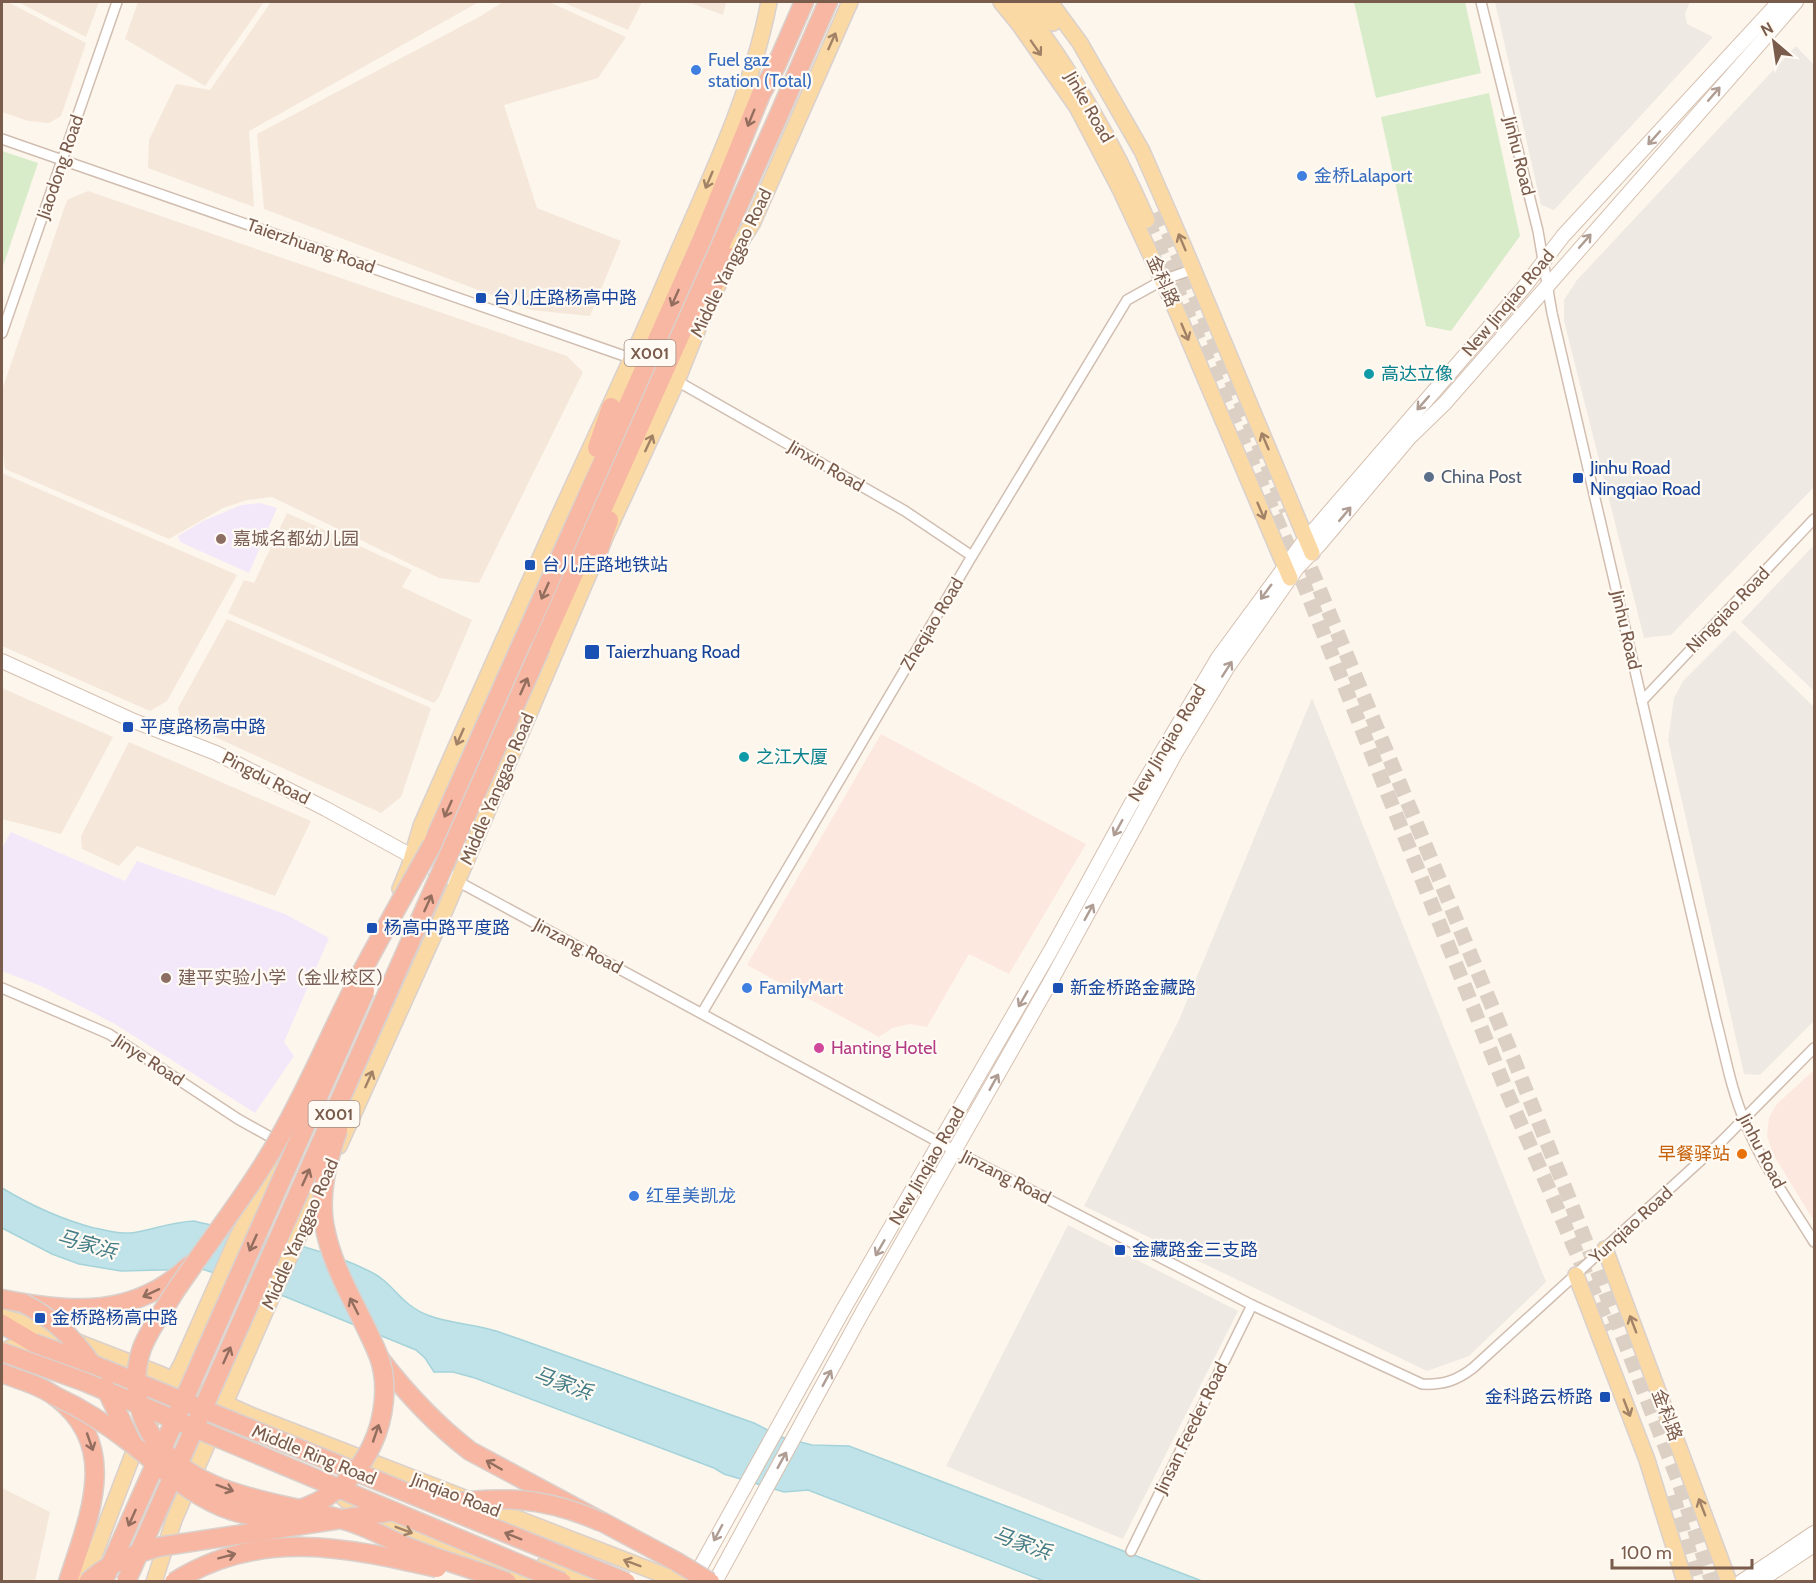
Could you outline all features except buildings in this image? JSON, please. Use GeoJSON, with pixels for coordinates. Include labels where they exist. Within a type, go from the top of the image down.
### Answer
{"type":"FeatureCollection","features":[{"type":"Feature","properties":{"kind":"highway","name":"Middle Yanggao Road"},"geometry":{"type":"LineString","coordinates":[[103,1581],[702,239],[761,94],[776,66],[802,2]]}},
{"type":"Feature","properties":{"kind":"highway","name":"Middle Yanggao Road"},"geometry":{"type":"LineString","coordinates":[[126,1581],[828,2]]}},
{"type":"Feature","properties":{"kind":"highway"},"geometry":{"type":"LineString","coordinates":[[678,339],[731,257]]}},
{"type":"Feature","properties":{"kind":"highway"},"geometry":{"type":"LineString","coordinates":[[558,562],[610,407]]}},
{"type":"Feature","properties":{"kind":"highway"},"geometry":{"type":"LineString","coordinates":[[597,555],[636,433]]}},
{"type":"Feature","properties":{"kind":"highway"},"geometry":{"type":"LineString","coordinates":[[432,845],[358,980],[285,1128],[255,1178],[152,1328],[142,1350],[136,1377],[139,1404],[147,1430],[180,1466],[201,1479],[224,1488],[348,1521],[416,1550],[507,1581]]}},
{"type":"Feature","properties":{"kind":"highway"},"geometry":{"type":"LineString","coordinates":[[414,933],[347,1100],[333,1144],[323,1194],[328,1244],[335,1264],[380,1359],[416,1404],[443,1431],[470,1451],[710,1581]]}},
{"type":"Feature","properties":{"kind":"highway"},"geometry":{"type":"LineString","coordinates":[[2,1299],[57,1308],[112,1307],[135,1300],[160,1288],[181,1274],[198,1258]]}},
{"type":"Feature","properties":{"kind":"highway"},"geometry":{"type":"LineString","coordinates":[[23,1303],[52,1320],[89,1360],[103,1382],[130,1436],[144,1474],[151,1505],[151,1533],[141,1581]]}},
{"type":"Feature","properties":{"kind":"highway"},"geometry":{"type":"LineString","coordinates":[[2,1324],[34,1343]]}},
{"type":"Feature","properties":{"kind":"highway","name":"Middle Ring Road"},"geometry":{"type":"LineString","coordinates":[[2,1331],[103,1369],[626,1581]]}},
{"type":"Feature","properties":{"kind":"highway","name":"Middle Ring Road"},"geometry":{"type":"LineString","coordinates":[[2,1352],[85,1382],[562,1581]]}},
{"type":"Feature","properties":{"kind":"highway"},"geometry":{"type":"LineString","coordinates":[[2,1373],[90,1414],[169,1475],[212,1503],[236,1512],[261,1516],[284,1514],[311,1506],[339,1489],[363,1464],[378,1433],[383,1411],[380,1359]]}},
{"type":"Feature","properties":{"kind":"highway"},"geometry":{"type":"LineString","coordinates":[[55,1396],[72,1412],[85,1429],[93,1448],[95,1466],[92,1507],[68,1581]]}},
{"type":"Feature","properties":{"kind":"highway"},"geometry":{"type":"LineString","coordinates":[[88,1581],[111,1565],[158,1547],[468,1500],[504,1498],[556,1504],[601,1522]]}},
{"type":"Feature","properties":{"kind":"highway"},"geometry":{"type":"LineString","coordinates":[[174,1581],[216,1559],[243,1552],[319,1546],[368,1553],[495,1581]]}},
{"type":"Feature","properties":{"kind":"main road","name":"X001"},"geometry":{"type":"LineString","coordinates":[[84,1581],[133,1454],[173,1380],[249,1215],[288,1147],[382,933],[409,867],[411,855],[430,805],[610,407],[627,357],[746,90],[769,2]]}},
{"type":"Feature","properties":{"kind":"main road"},"geometry":{"type":"LineString","coordinates":[[764,26],[775,2]]}},
{"type":"Feature","properties":{"kind":"main road","name":"Middle Yanggao Road"},"geometry":{"type":"LineString","coordinates":[[154,1581],[174,1520],[216,1422],[457,881],[597,555],[731,257],[752,224],[850,2]]}},
{"type":"Feature","properties":{"kind":"main road","name":"金科路"},"geometry":{"type":"LineString","coordinates":[[1001,2],[1077,107],[1120,189],[1163,280],[1287,572]]}},
{"type":"Feature","properties":{"kind":"main road","name":"Jinke Road"},"geometry":{"type":"LineString","coordinates":[[1018,2],[1070,72],[1114,152],[1153,215],[1127,144],[1090,78],[1036,2]]}},
{"type":"Feature","properties":{"kind":"main road","name":"金科路"},"geometry":{"type":"LineString","coordinates":[[1050,2],[1080,43],[1142,151],[1194,269],[1312,553]]}},
{"type":"Feature","properties":{"kind":"main road","name":"金科路"},"geometry":{"type":"LineString","coordinates":[[1605,1249],[1729,1581]]}},
{"type":"Feature","properties":{"kind":"main road","name":"金科路"},"geometry":{"type":"LineString","coordinates":[[1576,1275],[1647,1460],[1685,1581]]}},
{"type":"Feature","properties":{"kind":"main road","name":"Jinqiao Road"},"geometry":{"type":"LineString","coordinates":[[2,1310],[25,1324]]}},
{"type":"Feature","properties":{"kind":"main road","name":"Jinqiao Road"},"geometry":{"type":"LineString","coordinates":[[2,1317],[173,1380],[224,1404],[671,1578],[687,1581]]}},
{"type":"Feature","properties":{"kind":"main road"},"geometry":{"type":"LineString","coordinates":[[2,1352],[10,1348],[23,1348],[162,1401],[188,1408],[207,1410],[224,1404]]}},
{"type":"Feature","properties":{"kind":"main road","name":"Jinqiao Road"},"geometry":{"type":"LineString","coordinates":[[2,1360],[155,1415],[209,1440],[336,1491],[383,1504],[586,1581]]}},
{"type":"Feature","properties":{"kind":"main road"},"geometry":{"type":"LineString","coordinates":[[155,1415],[170,1410],[191,1414],[330,1465],[346,1467],[370,1461]]}},
{"type":"Feature","properties":{"kind":"main road","name":"Jinqiao Road"},"geometry":{"type":"LineString","coordinates":[[336,1491],[354,1507],[370,1516],[540,1581]]}},
{"type":"Feature","properties":{"kind":"main road"},"geometry":{"type":"LineString","coordinates":[[532,1561],[558,1557],[572,1558],[634,1581]]}},
{"type":"Feature","properties":{"kind":"street","name":"Jiaodong Road"},"geometry":{"type":"LineString","coordinates":[[2,333],[117,2]]}},
{"type":"Feature","properties":{"kind":"street","name":"Jinhu Road"},"geometry":{"type":"LineString","coordinates":[[1481,2],[1538,231],[1542,263],[1716,1020],[1744,1120],[1760,1156],[1815,1242]]}},
{"type":"Feature","properties":{"kind":"street","name":"New Jinqiao Road"},"geometry":{"type":"LineString","coordinates":[[715,1581],[862,1312],[1052,979],[1176,752],[1307,538],[1526,286],[1563,236],[1779,2]]}},
{"type":"Feature","properties":{"kind":"street","name":"New Jinqiao Road"},"geometry":{"type":"LineString","coordinates":[[692,1581],[779,1423],[1051,950],[1131,804],[1218,658],[1287,572],[1312,553],[1409,438],[1445,404],[1796,2]]}},
{"type":"Feature","properties":{"kind":"street","name":"Taierzhuang Road"},"geometry":{"type":"LineString","coordinates":[[2,139],[627,357]]}},
{"type":"Feature","properties":{"kind":"street","name":"Zheqiao Road"},"geometry":{"type":"LineString","coordinates":[[702,1013],[972,556],[1127,300],[1163,280],[1194,269]]}},
{"type":"Feature","properties":{"kind":"street","name":"Jinxin Road"},"geometry":{"type":"LineString","coordinates":[[677,381],[905,511],[972,556]]}},
{"type":"Feature","properties":{"kind":"street","name":"Ningqiao Road"},"geometry":{"type":"LineString","coordinates":[[1642,701],[1815,519]]}},
{"type":"Feature","properties":{"kind":"street","name":"Pingdu Road"},"geometry":{"type":"LineString","coordinates":[[2,661],[134,721],[216,753],[326,809],[457,881]]}},
{"type":"Feature","properties":{"kind":"street","name":"Jinzang Road"},"geometry":{"type":"LineString","coordinates":[[457,881],[955,1151],[1252,1305],[1409,1379],[1422,1384],[1437,1385]]}},
{"type":"Feature","properties":{"kind":"street","name":"Jinye Road"},"geometry":{"type":"LineString","coordinates":[[2,988],[109,1034],[238,1119],[288,1147]]}},
{"type":"Feature","properties":{"kind":"street","name":"Yunqiao Road"},"geometry":{"type":"LineString","coordinates":[[1437,1385],[1461,1377],[1473,1368],[1744,1120],[1815,1048]]}},
{"type":"Feature","properties":{"kind":"street","name":"Jinsan Feeder Road"},"geometry":{"type":"LineString","coordinates":[[1131,1551],[1252,1305]]}},
{"type":"Feature","properties":{"kind":"street"},"geometry":{"type":"LineString","coordinates":[[1741,1581],[1815,1533]]}},
{"type":"Feature","properties":{"kind":"street"},"geometry":{"type":"LineString","coordinates":[[1758,1581],[1815,1545]]}},
{"type":"Feature","properties":{"kind":"shaded area"},"geometry":{"type":"Polygon","coordinates":[[[2,2],[8,2],[86,43],[61,116],[49,123],[28,121],[2,112],[2,2]]]}},
{"type":"Feature","properties":{"kind":"shaded area"},"geometry":{"type":"Polygon","coordinates":[[[18,2],[99,2],[86,37],[18,2]]]}},
{"type":"Feature","properties":{"kind":"shaded area"},"geometry":{"type":"Polygon","coordinates":[[[138,2],[264,2],[205,86],[125,39],[138,2]]]}},
{"type":"Feature","properties":{"kind":"shaded area"},"geometry":{"type":"Polygon","coordinates":[[[271,2],[479,2],[249,131],[254,207],[148,168],[149,140],[176,84],[210,90],[271,2]]]}},
{"type":"Feature","properties":{"kind":"shaded area"},"geometry":{"type":"Polygon","coordinates":[[[503,2],[549,2],[626,37],[598,78],[504,105],[537,208],[621,241],[590,316],[531,310],[264,209],[257,134],[479,17],[503,2]]]}},
{"type":"Feature","properties":{"kind":"shaded area"},"geometry":{"type":"Polygon","coordinates":[[[562,2],[642,2],[628,30],[562,2]]]}},
{"type":"Feature","properties":{"kind":"shaded area"},"geometry":{"type":"Polygon","coordinates":[[[688,2],[726,2],[723,15],[688,2]]]}},
{"type":"Feature","properties":{"kind":"shaded area"},"geometry":{"type":"Polygon","coordinates":[[[1495,2],[1690,2],[1685,14],[1687,24],[1713,37],[1554,210],[1541,205],[1495,2]]]}},
{"type":"Feature","properties":{"kind":"shaded area"},"geometry":{"type":"Polygon","coordinates":[[[1796,46],[1814,65],[1814,487],[1671,635],[1644,638],[1564,321],[1564,300],[1577,280],[1796,46]]]}},
{"type":"Feature","properties":{"kind":"shaded area"},"geometry":{"type":"Polygon","coordinates":[[[88,191],[567,356],[583,372],[479,583],[439,578],[272,497],[247,500],[223,508],[169,539],[5,469],[2,444],[2,390],[67,200],[88,191]]]}},
{"type":"Feature","properties":{"kind":"shaded area"},"geometry":{"type":"Polygon","coordinates":[[[2,473],[237,575],[167,701],[150,711],[2,646],[2,473]]]}},
{"type":"Feature","properties":{"kind":"shaded area","name":"嘉城名都幼儿园"},"geometry":{"type":"Polygon","coordinates":[[[260,503],[277,508],[249,573],[180,542],[178,536],[203,521],[241,505],[260,503]]]}},
{"type":"Feature","properties":{"kind":"shaded area"},"geometry":{"type":"Polygon","coordinates":[[[287,513],[412,570],[402,587],[472,620],[439,697],[434,703],[228,613],[244,580],[254,583],[287,513]]]}},
{"type":"Feature","properties":{"kind":"shaded area"},"geometry":{"type":"Polygon","coordinates":[[[1814,545],[1814,691],[1741,622],[1814,545]]]}},
{"type":"Feature","properties":{"kind":"shaded area"},"geometry":{"type":"Polygon","coordinates":[[[227,619],[431,708],[401,797],[381,813],[180,721],[178,708],[227,619]]]}},
{"type":"Feature","properties":{"kind":"shaded area"},"geometry":{"type":"Polygon","coordinates":[[[1734,630],[1814,707],[1814,1021],[1760,1075],[1744,1074],[1668,740],[1674,698],[1683,681],[1734,630]]]}},
{"type":"Feature","properties":{"kind":"shaded area"},"geometry":{"type":"Polygon","coordinates":[[[2,688],[113,737],[61,834],[2,819],[2,688]]]}},
{"type":"Feature","properties":{"kind":"shaded area"},"geometry":{"type":"Polygon","coordinates":[[[1312,698],[1546,1282],[1469,1356],[1427,1371],[1084,1206],[1179,1020],[1312,698]]]}},
{"type":"Feature","properties":{"kind":"shaded area"},"geometry":{"type":"Polygon","coordinates":[[[881,734],[1086,844],[1009,974],[969,954],[927,1027],[910,1024],[892,1028],[879,1037],[747,965],[881,734]]]}},
{"type":"Feature","properties":{"kind":"shaded area"},"geometry":{"type":"Polygon","coordinates":[[[129,742],[311,821],[275,896],[137,846],[119,866],[82,849],[81,836],[129,742]]]}},
{"type":"Feature","properties":{"kind":"shaded area","name":"建平实验小学（金业校区）"},"geometry":{"type":"Polygon","coordinates":[[[11,832],[125,881],[137,861],[285,914],[329,938],[284,1042],[294,1056],[255,1113],[115,1024],[41,986],[2,971],[2,848],[11,832]]]}},
{"type":"Feature","properties":{"kind":"shaded area"},"geometry":{"type":"Polygon","coordinates":[[[1814,1070],[1814,1221],[1773,1154],[1767,1136],[1769,1117],[1777,1104],[1814,1070]]]}},
{"type":"Feature","properties":{"kind":"shaded area"},"geometry":{"type":"Polygon","coordinates":[[[1068,1225],[1238,1311],[1123,1539],[946,1466],[1068,1225]]]}},
{"type":"Feature","properties":{"kind":"shaded area"},"geometry":{"type":"Polygon","coordinates":[[[2,1488],[50,1512],[35,1581],[2,1581],[2,1488]]]}},
{"type":"Feature","properties":{"kind":"green space"},"geometry":{"type":"Polygon","coordinates":[[[1354,2],[1465,2],[1481,73],[1376,98],[1354,2]]]}},
{"type":"Feature","properties":{"kind":"green space"},"geometry":{"type":"Polygon","coordinates":[[[1489,93],[1520,236],[1451,331],[1426,326],[1381,117],[1489,93]]]}},
{"type":"Feature","properties":{"kind":"green space"},"geometry":{"type":"Polygon","coordinates":[[[2,151],[38,163],[2,269],[2,151]]]}},
{"type":"Feature","properties":{"kind":"water","name":"马家浜"},"geometry":{"type":"Polygon","coordinates":[[[2,1188],[46,1211],[94,1228],[131,1233],[194,1221],[328,1254],[378,1276],[411,1306],[430,1316],[496,1331],[754,1423],[781,1437],[812,1445],[849,1446],[1202,1581],[1044,1581],[808,1490],[784,1492],[724,1474],[714,1468],[475,1378],[453,1372],[434,1372],[425,1358],[416,1350],[286,1297],[202,1269],[121,1271],[79,1264],[52,1254],[2,1228],[2,1188]]]}},
{"type":"Feature","properties":{"kind":"tunnel"},"geometry":{"type":"LineString","coordinates":[[1159,211],[1287,511]]}},
{"type":"Feature","properties":{"kind":"tunnel"},"geometry":{"type":"LineString","coordinates":[[1147,220],[1292,555],[1507,1092],[1610,1330]]}},
{"type":"Feature","properties":{"kind":"tunnel"},"geometry":{"type":"LineString","coordinates":[[1302,547],[1569,1198],[1678,1480],[1712,1582]]}},
{"type":"Feature","properties":{"kind":"tunnel"},"geometry":{"type":"LineString","coordinates":[[1673,1495],[1698,1582]]}},
{"type":"Feature","properties":{"kind":"place","name":"Fuel gaz station (Total)"},"geometry":{"type":"Point","coordinates":[696,70]}},
{"type":"Feature","properties":{"kind":"place","name":"金桥Lalaport"},"geometry":{"type":"Point","coordinates":[1302,176]}},
{"type":"Feature","properties":{"kind":"place","name":"台儿庄路杨高中路"},"geometry":{"type":"Point","coordinates":[481,298]}},
{"type":"Feature","properties":{"kind":"place","name":"高达立像"},"geometry":{"type":"Point","coordinates":[1369,374]}},
{"type":"Feature","properties":{"kind":"place","name":"China Post"},"geometry":{"type":"Point","coordinates":[1429,477]}},
{"type":"Feature","properties":{"kind":"place","name":"Jinhu Road Ningqiao Road"},"geometry":{"type":"Point","coordinates":[1578,478]}},
{"type":"Feature","properties":{"kind":"place","name":"嘉城名都幼儿园"},"geometry":{"type":"Point","coordinates":[221,539]}},
{"type":"Feature","properties":{"kind":"place","name":"台儿庄路地铁站"},"geometry":{"type":"Point","coordinates":[530,565]}},
{"type":"Feature","properties":{"kind":"place","name":"Taierzhuang Road"},"geometry":{"type":"Point","coordinates":[592,652]}},
{"type":"Feature","properties":{"kind":"place","name":"平度路杨高中路"},"geometry":{"type":"Point","coordinates":[128,727]}},
{"type":"Feature","properties":{"kind":"place","name":"之江大厦"},"geometry":{"type":"Point","coordinates":[744,757]}},
{"type":"Feature","properties":{"kind":"place","name":"杨高中路平度路"},"geometry":{"type":"Point","coordinates":[372,928]}},
{"type":"Feature","properties":{"kind":"place","name":"建平实验小学（金业校区）"},"geometry":{"type":"Point","coordinates":[166,978]}},
{"type":"Feature","properties":{"kind":"place","name":"FamilyMart"},"geometry":{"type":"Point","coordinates":[747,988]}},
{"type":"Feature","properties":{"kind":"place","name":"新金桥路金藏路"},"geometry":{"type":"Point","coordinates":[1058,988]}},
{"type":"Feature","properties":{"kind":"place","name":"Hanting Hotel"},"geometry":{"type":"Point","coordinates":[819,1048]}},
{"type":"Feature","properties":{"kind":"place","name":"早餐驿站"},"geometry":{"type":"Point","coordinates":[1742,1154]}},
{"type":"Feature","properties":{"kind":"place","name":"红星美凯龙"},"geometry":{"type":"Point","coordinates":[634,1196]}},
{"type":"Feature","properties":{"kind":"place","name":"金藏路金三支路"},"geometry":{"type":"Point","coordinates":[1120,1250]}},
{"type":"Feature","properties":{"kind":"place","name":"金桥路杨高中路"},"geometry":{"type":"Point","coordinates":[40,1318]}},
{"type":"Feature","properties":{"kind":"place","name":"金科路云桥路"},"geometry":{"type":"Point","coordinates":[1605,1397]}}]}
